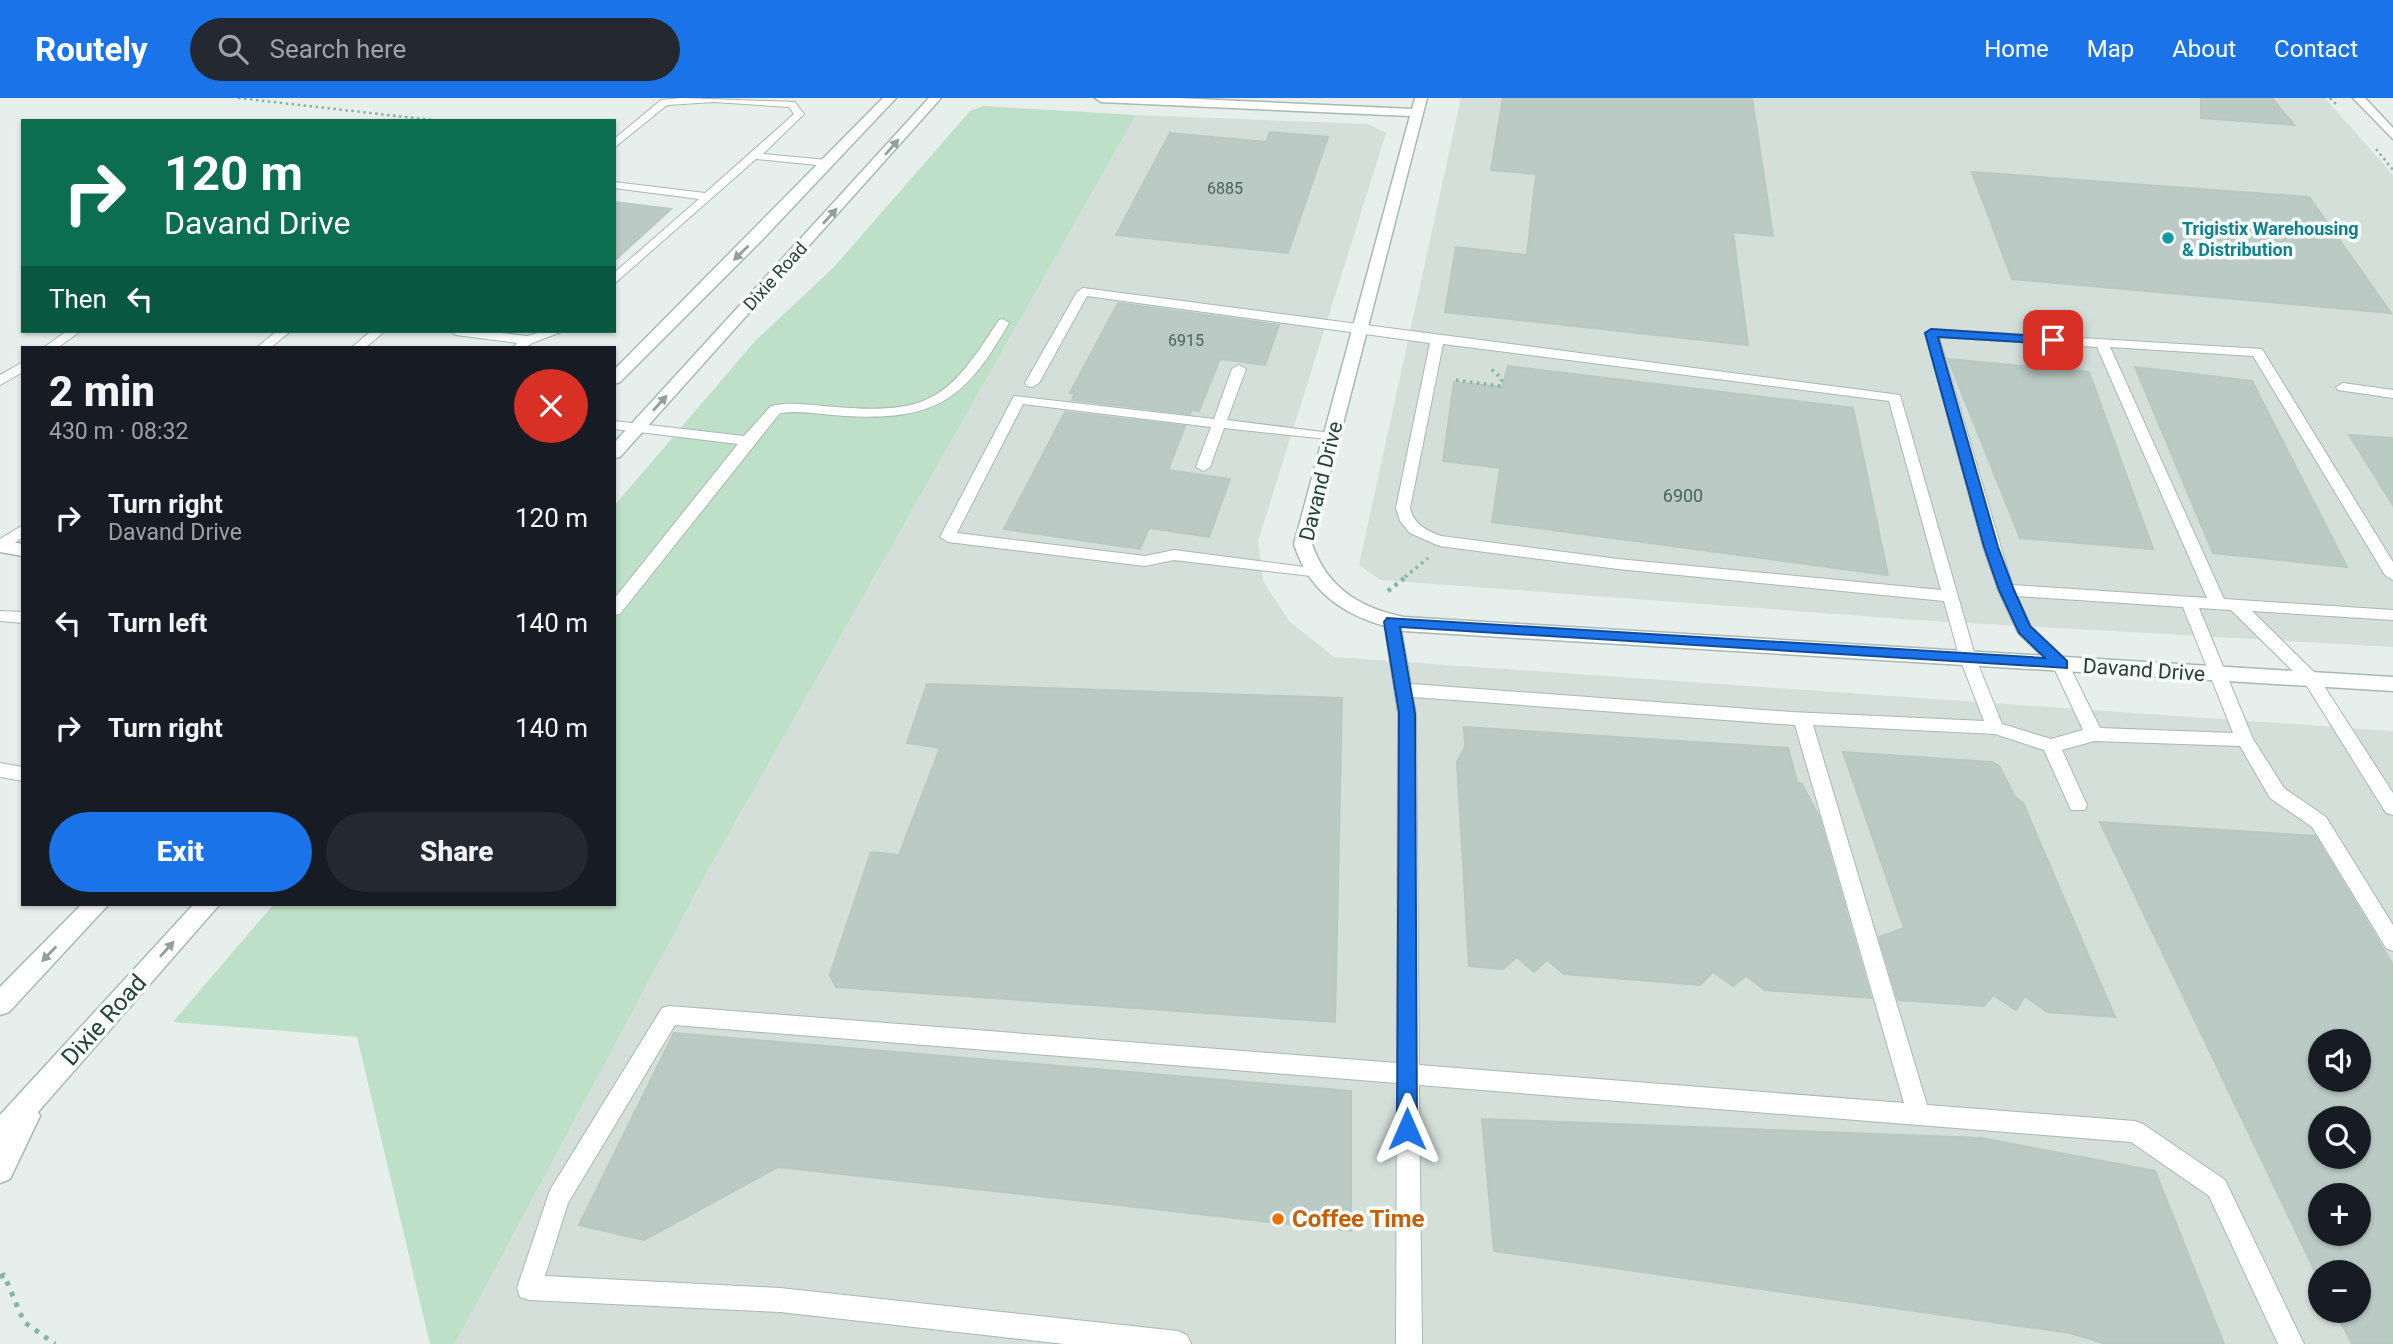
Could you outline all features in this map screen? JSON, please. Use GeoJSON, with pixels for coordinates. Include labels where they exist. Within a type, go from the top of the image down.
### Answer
{"type":"FeatureCollection","features":[{"type":"Feature","properties":{"kind":"street","name":"Dixie Road"},"geometry":{"type":"LineString","coordinates":[[616,377],[890,98]]}},
{"type":"Feature","properties":{"kind":"street","name":"Dixie Road"},"geometry":{"type":"LineString","coordinates":[[616,451],[935,98]]}},
{"type":"Feature","properties":{"kind":"street"},"geometry":{"type":"LineString","coordinates":[[1101,98],[1419,105]]}},
{"type":"Feature","properties":{"kind":"street"},"geometry":{"type":"LineString","coordinates":[[2360,98],[2390,128]]}},
{"type":"Feature","properties":{"kind":"street","name":"Davand Drive"},"geometry":{"type":"LineString","coordinates":[[1419,105],[1303,544],[1307,563],[1313,573],[1348,606],[1392,622],[2393,684]]}},
{"type":"Feature","properties":{"kind":"street"},"geometry":{"type":"LineString","coordinates":[[1,546],[21,550]]}},
{"type":"Feature","properties":{"kind":"street"},"geometry":{"type":"LineString","coordinates":[[0,1004],[95,906]]}},
{"type":"Feature","properties":{"kind":"street","name":"Dixie Road"},"geometry":{"type":"LineString","coordinates":[[0,1135],[206,906]]}},
{"type":"Feature","properties":{"kind":"street"},"geometry":{"type":"LineString","coordinates":[[0,1170],[40,1091]]}},
{"type":"Feature","properties":{"kind":"lane"},"geometry":{"type":"LineString","coordinates":[[616,143],[664,102],[715,99],[792,104],[799,114],[616,279]]}},
{"type":"Feature","properties":{"kind":"lane"},"geometry":{"type":"LineString","coordinates":[[754,156],[827,163]]}},
{"type":"Feature","properties":{"kind":"lane"},"geometry":{"type":"LineString","coordinates":[[616,185],[708,197]]}},
{"type":"Feature","properties":{"kind":"lane"},"geometry":{"type":"LineString","coordinates":[[1032,383],[1083,292],[1492,348],[1895,398],[1968,659],[1995,728]]}},
{"type":"Feature","properties":{"kind":"lane"},"geometry":{"type":"LineString","coordinates":[[616,607],[776,409],[876,415],[947,397],[982,363],[1003,323]]}},
{"type":"Feature","properties":{"kind":"lane"},"geometry":{"type":"LineString","coordinates":[[51,346],[72,333]]}},
{"type":"Feature","properties":{"kind":"lane"},"geometry":{"type":"LineString","coordinates":[[265,346],[282,333]]}},
{"type":"Feature","properties":{"kind":"lane"},"geometry":{"type":"LineString","coordinates":[[360,346],[376,333]]}},
{"type":"Feature","properties":{"kind":"lane"},"geometry":{"type":"LineString","coordinates":[[466,333],[523,344],[553,333]]}},
{"type":"Feature","properties":{"kind":"lane"},"geometry":{"type":"LineString","coordinates":[[2094,734],[2061,665],[2024,629],[2006,590],[1991,547],[1931,333],[2257,352],[2393,575]]}},
{"type":"Feature","properties":{"kind":"lane"},"geometry":{"type":"LineString","coordinates":[[1437,340],[1403,508],[1405,521],[1417,533],[1449,542],[1618,564],[1952,596]]}},
{"type":"Feature","properties":{"kind":"lane"},"geometry":{"type":"LineString","coordinates":[[2102,343],[2218,604]]}},
{"type":"Feature","properties":{"kind":"lane"},"geometry":{"type":"LineString","coordinates":[[0,381],[21,367]]}},
{"type":"Feature","properties":{"kind":"lane"},"geometry":{"type":"LineString","coordinates":[[1203,467],[1239,369]]}},
{"type":"Feature","properties":{"kind":"lane"},"geometry":{"type":"LineString","coordinates":[[2343,387],[2393,394]]}},
{"type":"Feature","properties":{"kind":"lane"},"geometry":{"type":"LineString","coordinates":[[1313,573],[1174,555],[1145,561],[948,537],[1018,399],[1331,437]]}},
{"type":"Feature","properties":{"kind":"lane"},"geometry":{"type":"LineString","coordinates":[[616,425],[748,441]]}},
{"type":"Feature","properties":{"kind":"lane"},"geometry":{"type":"LineString","coordinates":[[1,546],[21,531]]}},
{"type":"Feature","properties":{"kind":"lane"},"geometry":{"type":"LineString","coordinates":[[2006,590],[2236,605],[2390,619]]}},
{"type":"Feature","properties":{"kind":"lane"},"geometry":{"type":"LineString","coordinates":[[2189,602],[2221,675],[2245,740],[2277,793],[2319,822],[2393,942]]}},
{"type":"Feature","properties":{"kind":"lane"},"geometry":{"type":"LineString","coordinates":[[2236,605],[2311,679],[2393,808]]}},
{"type":"Feature","properties":{"kind":"lane"},"geometry":{"type":"LineString","coordinates":[[0,616],[21,618]]}},
{"type":"Feature","properties":{"kind":"lane"},"geometry":{"type":"LineString","coordinates":[[1392,622],[1407,713],[1409,1344]]}},
{"type":"Feature","properties":{"kind":"lane"},"geometry":{"type":"LineString","coordinates":[[1403,690],[1802,719],[1995,728],[2051,746],[2094,734],[2245,740]]}},
{"type":"Feature","properties":{"kind":"lane"},"geometry":{"type":"LineString","coordinates":[[1802,719],[1919,1115]]}},
{"type":"Feature","properties":{"kind":"lane"},"geometry":{"type":"LineString","coordinates":[[2051,746],[2078,805]]}},
{"type":"Feature","properties":{"kind":"lane"},"geometry":{"type":"LineString","coordinates":[[0,770],[21,774]]}},
{"type":"Feature","properties":{"kind":"lane"},"geometry":{"type":"LineString","coordinates":[[1178,1344],[780,1300],[529,1288],[558,1198],[669,1015],[2135,1132],[2217,1188],[2291,1344]]}},
{"type":"Feature","properties":{"kind":"path"},"geometry":{"type":"LineString","coordinates":[[238,98],[423,119]]}},
{"type":"Feature","properties":{"kind":"path"},"geometry":{"type":"LineString","coordinates":[[2379,152],[2393,170]]}},
{"type":"Feature","properties":{"kind":"path"},"geometry":{"type":"LineString","coordinates":[[1456,380],[1500,386],[1502,379],[1489,367],[1492,348]]}},
{"type":"Feature","properties":{"kind":"path"},"geometry":{"type":"LineString","coordinates":[[1388,591],[1449,542]]}},
{"type":"Feature","properties":{"kind":"path"},"geometry":{"type":"LineString","coordinates":[[0,1277],[4,1275],[24,1322],[55,1344]]}},
{"type":"Feature","properties":{"kind":"shaded area"},"geometry":{"type":"Polygon","coordinates":[[[1461,98],[2325,98],[2393,175],[2393,647],[1916,620],[1381,580],[1359,565],[1461,98]]]}},
{"type":"Feature","properties":{"kind":"shaded area"},"geometry":{"type":"Polygon","coordinates":[[[1136,115],[1368,124],[1386,133],[1258,541],[1263,581],[1289,621],[1334,657],[2393,731],[2393,1344],[455,1344],[706,874],[1136,115]]]}},
{"type":"Feature","properties":{"kind":"green space"},"geometry":{"type":"Polygon","coordinates":[[[983,106],[1136,115],[706,874],[455,1344],[430,1344],[357,1037],[173,1022],[272,906],[616,906],[616,504],[755,341],[834,267],[970,111],[983,106]]]}},
{"type":"Feature","properties":{"kind":"building"},"geometry":{"type":"Polygon","coordinates":[[[1503,98],[1752,98],[1773,236],[1733,232],[1748,345],[1445,312],[1456,247],[1527,255],[1536,174],[1491,170],[1503,98]]]}},
{"type":"Feature","properties":{"kind":"building"},"geometry":{"type":"Polygon","coordinates":[[[2201,98],[2272,98],[2294,125],[2201,118],[2201,98]]]}},
{"type":"Feature","properties":{"kind":"building"},"geometry":{"type":"Polygon","coordinates":[[[1270,132],[1328,137],[1288,253],[1116,235],[1170,133],[1266,142],[1270,132]]]}},
{"type":"Feature","properties":{"kind":"building","name":"Trigistix Warehousing & Distribution"},"geometry":{"type":"Polygon","coordinates":[[[1972,172],[2309,197],[2391,313],[2012,279],[1972,172]]]}},
{"type":"Feature","properties":{"kind":"building"},"geometry":{"type":"Polygon","coordinates":[[[616,202],[671,209],[616,259],[616,202]]]}},
{"type":"Feature","properties":{"kind":"building"},"geometry":{"type":"Polygon","coordinates":[[[1118,303],[1279,325],[1265,365],[1220,359],[1199,411],[1192,410],[1190,414],[1072,400],[1075,394],[1070,393],[1118,303]]]}},
{"type":"Feature","properties":{"kind":"building"},"geometry":{"type":"Polygon","coordinates":[[[1948,359],[2089,372],[2153,549],[2020,538],[1948,359]]]}},
{"type":"Feature","properties":{"kind":"building"},"geometry":{"type":"Polygon","coordinates":[[[1508,366],[1853,408],[1888,575],[1492,522],[1500,468],[1443,461],[1454,382],[1502,387],[1508,366]]]}},
{"type":"Feature","properties":{"kind":"building"},"geometry":{"type":"Polygon","coordinates":[[[2135,367],[2252,381],[2347,567],[2213,553],[2135,367]]]}},
{"type":"Feature","properties":{"kind":"building"},"geometry":{"type":"Polygon","coordinates":[[[1065,412],[1185,426],[1168,470],[1230,479],[1209,537],[1149,528],[1140,549],[1004,529],[1065,412]]]}},
{"type":"Feature","properties":{"kind":"building"},"geometry":{"type":"Polygon","coordinates":[[[2349,435],[2393,438],[2393,505],[2349,435]]]}},
{"type":"Feature","properties":{"kind":"building"},"geometry":{"type":"Polygon","coordinates":[[[927,684],[1342,698],[1335,1022],[836,987],[830,975],[871,852],[899,855],[940,748],[907,743],[927,684]]]}},
{"type":"Feature","properties":{"kind":"building"},"geometry":{"type":"Polygon","coordinates":[[[1464,727],[1788,748],[1797,782],[1802,784],[1819,817],[1871,998],[1765,990],[1746,976],[1733,986],[1713,972],[1700,985],[1564,974],[1547,960],[1534,972],[1517,957],[1503,969],[1469,966],[1457,762],[1465,747],[1464,727]]]}},
{"type":"Feature","properties":{"kind":"building"},"geometry":{"type":"Polygon","coordinates":[[[1843,752],[1992,762],[1999,766],[2015,797],[2023,803],[2115,1017],[2047,1012],[2025,996],[2016,1010],[1993,995],[1984,1006],[1898,1000],[1879,937],[1904,928],[1843,752]]]}},
{"type":"Feature","properties":{"kind":"building"},"geometry":{"type":"Polygon","coordinates":[[[2100,822],[2315,836],[2393,965],[2393,1344],[2352,1344],[2341,1323],[2371,1323],[2371,1260],[2309,1260],[2100,822]]]}},
{"type":"Feature","properties":{"kind":"building"},"geometry":{"type":"Polygon","coordinates":[[[674,1033],[1351,1091],[1351,1231],[778,1167],[644,1240],[579,1225],[674,1033]]]}},
{"type":"Feature","properties":{"kind":"building"},"geometry":{"type":"Polygon","coordinates":[[[1482,1119],[1981,1138],[2155,1171],[2224,1344],[2107,1344],[2070,1333],[1494,1251],[1482,1119]]]}},
{"type":"Feature","properties":{"kind":"place","name":"Trigistix Warehousing & Distribution"},"geometry":{"type":"Point","coordinates":[2168,238]}},
{"type":"Feature","properties":{"kind":"place","name":"Coffee Time"},"geometry":{"type":"Point","coordinates":[1278,1219]}},
{"type":"Feature","properties":{"kind":"route"},"geometry":{"type":"LineString","coordinates":[[1407,1129],[1407,713],[1392,622],[2061,665],[2024,629],[2006,590],[1991,547],[1931,333],[2053,340]]}}]}
